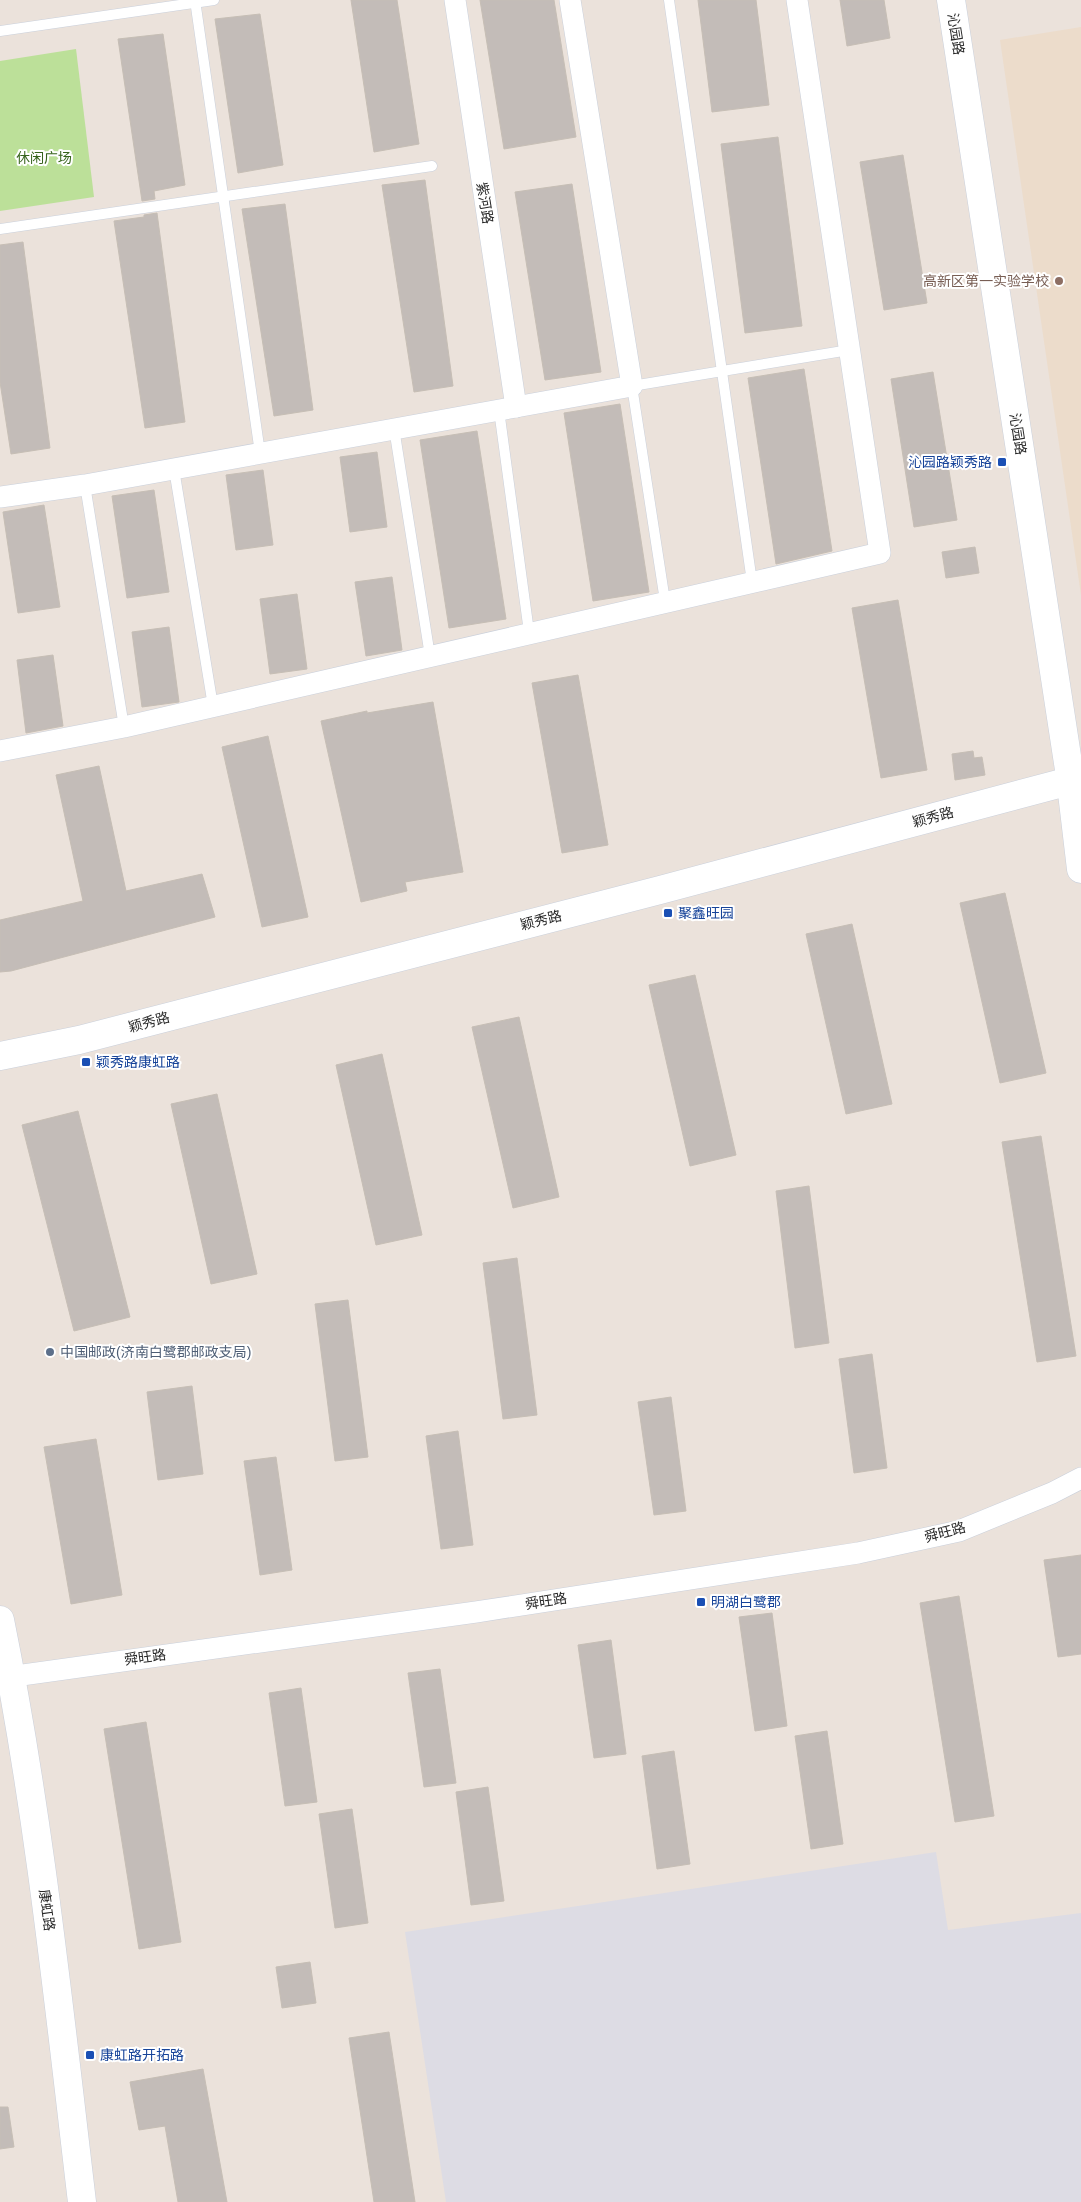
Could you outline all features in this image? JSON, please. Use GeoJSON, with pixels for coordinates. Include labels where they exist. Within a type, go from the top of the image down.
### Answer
{"type":"FeatureCollection","features":[{"type":"Feature","properties":{"kind":"main road","name":"沁园路"},"geometry":{"type":"LineString","coordinates":[[951,0],[1076,779],[1081,869]]}},
{"type":"Feature","properties":{"kind":"main road","name":"颖秀路"},"geometry":{"type":"LineString","coordinates":[[0,1056],[79,1040],[679,885],[1076,779]]}},
{"type":"Feature","properties":{"kind":"main road","name":"康虹路"},"geometry":{"type":"LineString","coordinates":[[0,1620],[6,1676],[47,1908],[82,2202]]}},
{"type":"Feature","properties":{"kind":"street","name":"紫河路"},"geometry":{"type":"LineString","coordinates":[[454,0],[508,408]]}},
{"type":"Feature","properties":{"kind":"street"},"geometry":{"type":"LineString","coordinates":[[0,497],[86,485],[632,386],[570,0]]}},
{"type":"Feature","properties":{"kind":"street"},"geometry":{"type":"LineString","coordinates":[[0,751],[213,706],[880,553],[797,0]]}},
{"type":"Feature","properties":{"kind":"street","name":"舜旺路"},"geometry":{"type":"LineString","coordinates":[[6,1676],[476,1612],[858,1553],[959,1531],[1052,1493],[1081,1478]]}},
{"type":"Feature","properties":{"kind":"lane"},"geometry":{"type":"LineString","coordinates":[[134,0],[136,11]]}},
{"type":"Feature","properties":{"kind":"lane"},"geometry":{"type":"LineString","coordinates":[[0,31],[195,1],[214,0]]}},
{"type":"Feature","properties":{"kind":"lane"},"geometry":{"type":"LineString","coordinates":[[669,0],[752,582]]}},
{"type":"Feature","properties":{"kind":"lane"},"geometry":{"type":"LineString","coordinates":[[195,1],[260,453]]}},
{"type":"Feature","properties":{"kind":"lane"},"geometry":{"type":"LineString","coordinates":[[0,229],[432,166]]}},
{"type":"Feature","properties":{"kind":"lane"},"geometry":{"type":"LineString","coordinates":[[665,601],[632,386],[849,350]]}},
{"type":"Feature","properties":{"kind":"lane"},"geometry":{"type":"LineString","coordinates":[[508,408],[529,632]]}},
{"type":"Feature","properties":{"kind":"lane"},"geometry":{"type":"LineString","coordinates":[[394,428],[430,656]]}},
{"type":"Feature","properties":{"kind":"lane"},"geometry":{"type":"LineString","coordinates":[[174,469],[213,706]]}},
{"type":"Feature","properties":{"kind":"lane"},"geometry":{"type":"LineString","coordinates":[[86,485],[124,726]]}},
{"type":"Feature","properties":{"kind":"shaded area","name":"高新区第一实验学校"},"geometry":{"type":"Polygon","coordinates":[[[1081,27],[1081,595],[1000,40],[1081,27]]]}},
{"type":"Feature","properties":{"kind":"shaded area"},"geometry":{"type":"Polygon","coordinates":[[[936,1852],[948,1930],[1081,1913],[1081,2202],[446,2202],[405,1932],[936,1852]]]}},
{"type":"Feature","properties":{"kind":"green space","name":"休闲广场"},"geometry":{"type":"Polygon","coordinates":[[[76,49],[94,197],[0,211],[0,61],[76,49]]]}},
{"type":"Feature","properties":{"kind":"building"},"geometry":{"type":"Polygon","coordinates":[[[351,0],[397,0],[419,144],[374,152],[351,0]]]}},
{"type":"Feature","properties":{"kind":"building"},"geometry":{"type":"Polygon","coordinates":[[[480,0],[554,0],[576,137],[504,149],[480,0]]]}},
{"type":"Feature","properties":{"kind":"building"},"geometry":{"type":"Polygon","coordinates":[[[698,0],[756,0],[769,105],[712,112],[698,0]]]}},
{"type":"Feature","properties":{"kind":"building"},"geometry":{"type":"Polygon","coordinates":[[[840,0],[884,0],[890,38],[847,46],[840,0]]]}},
{"type":"Feature","properties":{"kind":"building"},"geometry":{"type":"Polygon","coordinates":[[[260,14],[283,165],[238,173],[215,19],[260,14]]]}},
{"type":"Feature","properties":{"kind":"building"},"geometry":{"type":"Polygon","coordinates":[[[163,34],[185,185],[154,191],[155,199],[142,201],[118,39],[163,34]]]}},
{"type":"Feature","properties":{"kind":"building"},"geometry":{"type":"Polygon","coordinates":[[[778,137],[802,326],[745,333],[721,144],[778,137]]]}},
{"type":"Feature","properties":{"kind":"building"},"geometry":{"type":"Polygon","coordinates":[[[903,155],[927,303],[884,310],[860,162],[903,155]]]}},
{"type":"Feature","properties":{"kind":"building"},"geometry":{"type":"Polygon","coordinates":[[[425,180],[453,386],[414,392],[382,185],[425,180]]]}},
{"type":"Feature","properties":{"kind":"building"},"geometry":{"type":"Polygon","coordinates":[[[572,184],[601,372],[545,380],[515,192],[572,184]]]}},
{"type":"Feature","properties":{"kind":"building"},"geometry":{"type":"Polygon","coordinates":[[[285,204],[313,410],[274,416],[242,209],[285,204]]]}},
{"type":"Feature","properties":{"kind":"building"},"geometry":{"type":"Polygon","coordinates":[[[157,213],[185,422],[145,428],[114,221],[144,217],[144,215],[157,213]]]}},
{"type":"Feature","properties":{"kind":"building"},"geometry":{"type":"Polygon","coordinates":[[[23,242],[50,448],[11,454],[0,382],[0,245],[23,242]]]}},
{"type":"Feature","properties":{"kind":"building"},"geometry":{"type":"Polygon","coordinates":[[[804,369],[832,551],[776,564],[748,378],[804,369]]]}},
{"type":"Feature","properties":{"kind":"building"},"geometry":{"type":"Polygon","coordinates":[[[933,372],[957,520],[914,527],[891,379],[933,372]]]}},
{"type":"Feature","properties":{"kind":"building"},"geometry":{"type":"Polygon","coordinates":[[[620,404],[649,592],[593,601],[564,413],[620,404]]]}},
{"type":"Feature","properties":{"kind":"building"},"geometry":{"type":"Polygon","coordinates":[[[477,431],[506,619],[449,628],[420,440],[477,431]]]}},
{"type":"Feature","properties":{"kind":"building"},"geometry":{"type":"Polygon","coordinates":[[[377,452],[387,527],[350,532],[340,457],[377,452]]]}},
{"type":"Feature","properties":{"kind":"building"},"geometry":{"type":"Polygon","coordinates":[[[263,470],[273,545],[236,550],[226,475],[263,470]]]}},
{"type":"Feature","properties":{"kind":"building"},"geometry":{"type":"Polygon","coordinates":[[[154,490],[169,592],[127,598],[112,496],[154,490]]]}},
{"type":"Feature","properties":{"kind":"building"},"geometry":{"type":"Polygon","coordinates":[[[44,505],[60,607],[18,613],[3,512],[44,505]]]}},
{"type":"Feature","properties":{"kind":"building"},"geometry":{"type":"Polygon","coordinates":[[[975,547],[979,573],[946,578],[942,552],[975,547]]]}},
{"type":"Feature","properties":{"kind":"building"},"geometry":{"type":"Polygon","coordinates":[[[392,577],[402,650],[366,656],[355,582],[392,577]]]}},
{"type":"Feature","properties":{"kind":"building"},"geometry":{"type":"Polygon","coordinates":[[[297,594],[307,669],[270,674],[260,599],[297,594]]]}},
{"type":"Feature","properties":{"kind":"building"},"geometry":{"type":"Polygon","coordinates":[[[898,600],[927,770],[881,778],[852,608],[898,600]]]}},
{"type":"Feature","properties":{"kind":"building"},"geometry":{"type":"Polygon","coordinates":[[[169,627],[179,702],[142,707],[132,632],[169,627]]]}},
{"type":"Feature","properties":{"kind":"building"},"geometry":{"type":"Polygon","coordinates":[[[53,655],[63,726],[26,733],[17,660],[53,655]]]}},
{"type":"Feature","properties":{"kind":"building"},"geometry":{"type":"Polygon","coordinates":[[[578,675],[608,845],[562,853],[532,683],[578,675]]]}},
{"type":"Feature","properties":{"kind":"building"},"geometry":{"type":"Polygon","coordinates":[[[433,702],[463,872],[405,882],[407,891],[361,902],[321,721],[367,711],[367,713],[433,702]]]}},
{"type":"Feature","properties":{"kind":"building"},"geometry":{"type":"Polygon","coordinates":[[[268,736],[308,917],[262,927],[222,747],[268,736]]]}},
{"type":"Feature","properties":{"kind":"building"},"geometry":{"type":"Polygon","coordinates":[[[973,751],[974,758],[982,757],[985,775],[955,780],[952,754],[973,751]]]}},
{"type":"Feature","properties":{"kind":"building"},"geometry":{"type":"Polygon","coordinates":[[[99,766],[126,891],[202,874],[215,917],[11,971],[0,972],[0,920],[83,901],[56,775],[99,766]]]}},
{"type":"Feature","properties":{"kind":"building"},"geometry":{"type":"Polygon","coordinates":[[[1005,893],[1046,1073],[1000,1083],[960,903],[1005,893]]]}},
{"type":"Feature","properties":{"kind":"building"},"geometry":{"type":"Polygon","coordinates":[[[852,924],[892,1104],[846,1114],[806,934],[852,924]]]}},
{"type":"Feature","properties":{"kind":"building"},"geometry":{"type":"Polygon","coordinates":[[[695,975],[736,1155],[690,1166],[649,985],[695,975]]]}},
{"type":"Feature","properties":{"kind":"building"},"geometry":{"type":"Polygon","coordinates":[[[519,1017],[559,1197],[513,1208],[472,1027],[519,1017]]]}},
{"type":"Feature","properties":{"kind":"building"},"geometry":{"type":"Polygon","coordinates":[[[382,1054],[422,1235],[376,1245],[336,1065],[382,1054]]]}},
{"type":"Feature","properties":{"kind":"building"},"geometry":{"type":"Polygon","coordinates":[[[217,1094],[257,1274],[211,1284],[171,1104],[217,1094]]]}},
{"type":"Feature","properties":{"kind":"building"},"geometry":{"type":"Polygon","coordinates":[[[78,1111],[130,1317],[74,1331],[22,1125],[78,1111]]]}},
{"type":"Feature","properties":{"kind":"building"},"geometry":{"type":"Polygon","coordinates":[[[1041,1136],[1076,1356],[1037,1362],[1002,1142],[1041,1136]]]}},
{"type":"Feature","properties":{"kind":"building"},"geometry":{"type":"Polygon","coordinates":[[[809,1186],[829,1343],[795,1348],[776,1191],[809,1186]]]}},
{"type":"Feature","properties":{"kind":"building"},"geometry":{"type":"Polygon","coordinates":[[[517,1258],[537,1415],[503,1419],[483,1263],[517,1258]]]}},
{"type":"Feature","properties":{"kind":"building"},"geometry":{"type":"Polygon","coordinates":[[[348,1300],[368,1457],[335,1461],[315,1304],[348,1300]]]}},
{"type":"Feature","properties":{"kind":"building"},"geometry":{"type":"Polygon","coordinates":[[[872,1354],[887,1468],[854,1473],[839,1359],[872,1354]]]}},
{"type":"Feature","properties":{"kind":"building"},"geometry":{"type":"Polygon","coordinates":[[[192,1386],[203,1474],[158,1480],[147,1392],[192,1386]]]}},
{"type":"Feature","properties":{"kind":"building"},"geometry":{"type":"Polygon","coordinates":[[[671,1397],[686,1511],[654,1515],[638,1402],[671,1397]]]}},
{"type":"Feature","properties":{"kind":"building"},"geometry":{"type":"Polygon","coordinates":[[[458,1431],[473,1545],[441,1549],[426,1436],[458,1431]]]}},
{"type":"Feature","properties":{"kind":"building"},"geometry":{"type":"Polygon","coordinates":[[[96,1439],[122,1595],[71,1604],[44,1447],[96,1439]]]}},
{"type":"Feature","properties":{"kind":"building"},"geometry":{"type":"Polygon","coordinates":[[[276,1457],[292,1570],[260,1575],[244,1461],[276,1457]]]}},
{"type":"Feature","properties":{"kind":"building"},"geometry":{"type":"Polygon","coordinates":[[[1081,1555],[1081,1654],[1058,1657],[1044,1560],[1081,1555]]]}},
{"type":"Feature","properties":{"kind":"building"},"geometry":{"type":"Polygon","coordinates":[[[959,1596],[994,1816],[955,1822],[920,1603],[959,1596]]]}},
{"type":"Feature","properties":{"kind":"building"},"geometry":{"type":"Polygon","coordinates":[[[772,1613],[787,1726],[755,1731],[739,1617],[772,1613]]]}},
{"type":"Feature","properties":{"kind":"building"},"geometry":{"type":"Polygon","coordinates":[[[611,1640],[626,1754],[594,1758],[578,1645],[611,1640]]]}},
{"type":"Feature","properties":{"kind":"building"},"geometry":{"type":"Polygon","coordinates":[[[440,1669],[456,1783],[424,1787],[408,1673],[440,1669]]]}},
{"type":"Feature","properties":{"kind":"building"},"geometry":{"type":"Polygon","coordinates":[[[301,1688],[317,1802],[285,1806],[269,1693],[301,1688]]]}},
{"type":"Feature","properties":{"kind":"building"},"geometry":{"type":"Polygon","coordinates":[[[146,1722],[181,1942],[139,1949],[104,1729],[146,1722]]]}},
{"type":"Feature","properties":{"kind":"building"},"geometry":{"type":"Polygon","coordinates":[[[827,1731],[843,1844],[811,1849],[795,1736],[827,1731]]]}},
{"type":"Feature","properties":{"kind":"building"},"geometry":{"type":"Polygon","coordinates":[[[674,1751],[690,1864],[657,1869],[642,1756],[674,1751]]]}},
{"type":"Feature","properties":{"kind":"building"},"geometry":{"type":"Polygon","coordinates":[[[488,1787],[504,1901],[471,1905],[456,1792],[488,1787]]]}},
{"type":"Feature","properties":{"kind":"building"},"geometry":{"type":"Polygon","coordinates":[[[352,1809],[368,1923],[335,1928],[319,1814],[352,1809]]]}},
{"type":"Feature","properties":{"kind":"building"},"geometry":{"type":"Polygon","coordinates":[[[310,1962],[316,2003],[282,2008],[276,1967],[310,1962]]]}},
{"type":"Feature","properties":{"kind":"building"},"geometry":{"type":"Polygon","coordinates":[[[389,2032],[415,2202],[374,2202],[349,2038],[389,2032]]]}},
{"type":"Feature","properties":{"kind":"building"},"geometry":{"type":"Polygon","coordinates":[[[203,2069],[227,2202],[178,2202],[165,2126],[139,2130],[130,2082],[203,2069]]]}},
{"type":"Feature","properties":{"kind":"building"},"geometry":{"type":"Polygon","coordinates":[[[0,2107],[8,2107],[14,2147],[0,2149],[0,2107]]]}},
{"type":"Feature","properties":{"kind":"place","name":"高新区第一实验学校"},"geometry":{"type":"Point","coordinates":[1059,281]}},
{"type":"Feature","properties":{"kind":"place","name":"沁园路颖秀路"},"geometry":{"type":"Point","coordinates":[1002,462]}},
{"type":"Feature","properties":{"kind":"place","name":"聚鑫旺园"},"geometry":{"type":"Point","coordinates":[668,913]}},
{"type":"Feature","properties":{"kind":"place","name":"颖秀路康虹路"},"geometry":{"type":"Point","coordinates":[86,1062]}},
{"type":"Feature","properties":{"kind":"place","name":"中国邮政(济南白鹭郡邮政支局)"},"geometry":{"type":"Point","coordinates":[50,1352]}},
{"type":"Feature","properties":{"kind":"place","name":"明湖白鹭郡"},"geometry":{"type":"Point","coordinates":[701,1602]}},
{"type":"Feature","properties":{"kind":"place","name":"康虹路开拓路"},"geometry":{"type":"Point","coordinates":[90,2055]}}]}
